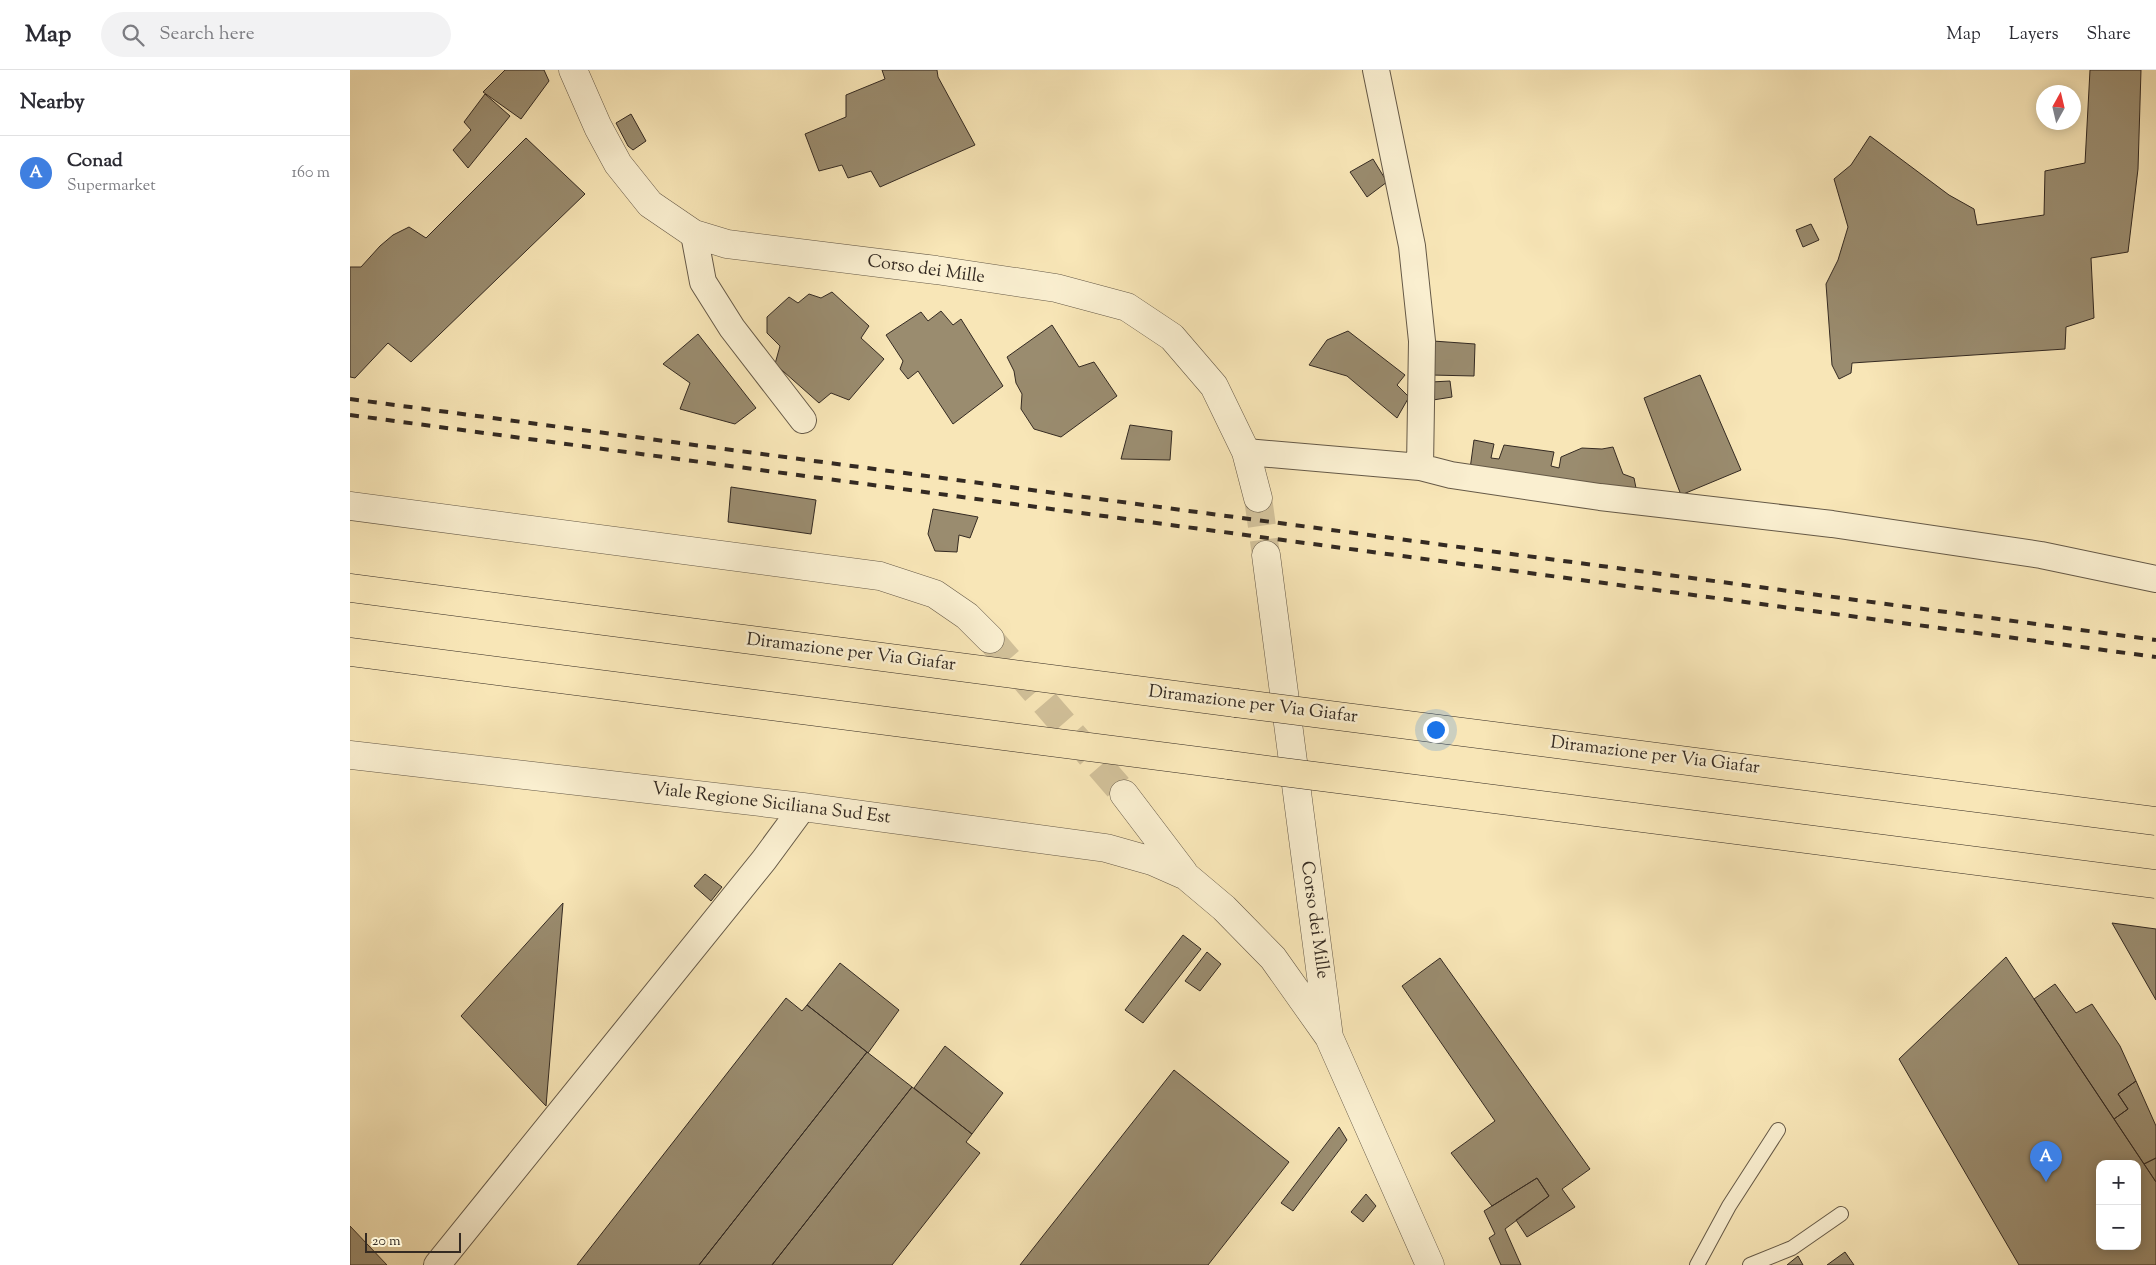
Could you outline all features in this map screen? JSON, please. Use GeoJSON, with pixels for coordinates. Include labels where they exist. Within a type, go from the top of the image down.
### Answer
{"type":"FeatureCollection","features":[{"type":"Feature","properties":{"kind":"highway","name":"Diramazione per Via Giafar"},"geometry":{"type":"LineString","coordinates":[[350,588],[2156,821]]}},
{"type":"Feature","properties":{"kind":"highway"},"geometry":{"type":"LineString","coordinates":[[350,652],[2156,884]]}},
{"type":"Feature","properties":{"kind":"street","name":"Corso dei Mille"},"geometry":{"type":"LineString","coordinates":[[573,70],[598,127],[618,164],[650,204],[694,234],[728,244],[936,270],[1056,288],[1127,307],[1172,337],[1214,386],[1246,452],[1258,498]]}},
{"type":"Feature","properties":{"kind":"street"},"geometry":{"type":"LineString","coordinates":[[1376,70],[1412,246],[1422,341],[1420,467]]}},
{"type":"Feature","properties":{"kind":"street"},"geometry":{"type":"LineString","coordinates":[[694,234],[703,282],[732,328],[803,420]]}},
{"type":"Feature","properties":{"kind":"street"},"geometry":{"type":"LineString","coordinates":[[1246,452],[1420,467],[1451,474],[1600,497],[1832,524],[2041,555],[2156,579]]}},
{"type":"Feature","properties":{"kind":"street"},"geometry":{"type":"LineString","coordinates":[[350,506],[880,576],[935,594],[967,616],[990,639]]}},
{"type":"Feature","properties":{"kind":"street","name":"Corso dei Mille"},"geometry":{"type":"LineString","coordinates":[[1266,555],[1329,1037],[1430,1265]]}},
{"type":"Feature","properties":{"kind":"street","name":"Viale Regione Siciliana Sud Est"},"geometry":{"type":"LineString","coordinates":[[350,755],[803,807],[1106,848],[1152,861],[1186,876]]}},
{"type":"Feature","properties":{"kind":"street","name":"Viale Regione Siciliana Sud Est"},"geometry":{"type":"LineString","coordinates":[[1124,794],[1186,876],[1224,908],[1273,958],[1329,1037]]}},
{"type":"Feature","properties":{"kind":"street"},"geometry":{"type":"LineString","coordinates":[[437,1265],[560,1115],[672,971],[764,860],[803,807]]}},
{"type":"Feature","properties":{"kind":"lane"},"geometry":{"type":"LineString","coordinates":[[1697,1265],[1729,1206],[1778,1130]]}},
{"type":"Feature","properties":{"kind":"lane"},"geometry":{"type":"LineString","coordinates":[[1750,1265],[1792,1248],[1842,1214]]}},
{"type":"Feature","properties":{"kind":"building"},"geometry":{"type":"Polygon","coordinates":[[[505,70],[544,70],[549,81],[521,119],[483,92],[505,70]]]}},
{"type":"Feature","properties":{"kind":"building"},"geometry":{"type":"Polygon","coordinates":[[[882,70],[937,70],[938,77],[975,145],[880,187],[871,171],[848,178],[842,165],[819,171],[805,134],[846,117],[846,95],[885,79],[882,70]]]}},
{"type":"Feature","properties":{"kind":"building"},"geometry":{"type":"Polygon","coordinates":[[[2090,70],[2141,70],[2138,169],[2128,252],[2091,258],[2094,318],[2066,327],[2065,349],[1852,363],[1851,373],[1839,379],[1832,365],[1826,284],[1838,260],[1848,227],[1834,179],[1851,165],[1870,136],[1949,195],[1974,209],[1977,225],[2044,215],[2045,171],[2085,163],[2090,70]]]}},
{"type":"Feature","properties":{"kind":"building"},"geometry":{"type":"Polygon","coordinates":[[[485,94],[510,116],[468,168],[453,150],[471,130],[464,122],[485,94]]]}},
{"type":"Feature","properties":{"kind":"building"},"geometry":{"type":"Polygon","coordinates":[[[631,114],[646,141],[633,150],[628,146],[616,123],[631,114]]]}},
{"type":"Feature","properties":{"kind":"building"},"geometry":{"type":"Polygon","coordinates":[[[526,138],[585,194],[411,362],[388,343],[355,378],[350,377],[350,267],[361,267],[393,235],[409,227],[426,238],[526,138]]]}},
{"type":"Feature","properties":{"kind":"building"},"geometry":{"type":"Polygon","coordinates":[[[1373,159],[1387,182],[1367,197],[1350,172],[1373,159]]]}},
{"type":"Feature","properties":{"kind":"building"},"geometry":{"type":"Polygon","coordinates":[[[1811,224],[1819,240],[1803,247],[1796,230],[1811,224]]]}},
{"type":"Feature","properties":{"kind":"building"},"geometry":{"type":"Polygon","coordinates":[[[832,292],[869,326],[861,338],[884,359],[849,400],[831,393],[819,403],[775,364],[780,346],[767,333],[767,317],[789,297],[798,303],[809,294],[821,298],[832,292]]]}},
{"type":"Feature","properties":{"kind":"building"},"geometry":{"type":"Polygon","coordinates":[[[941,311],[953,325],[961,319],[1003,386],[953,424],[918,371],[908,379],[900,369],[903,361],[886,335],[921,312],[928,321],[941,311]]]}},
{"type":"Feature","properties":{"kind":"building"},"geometry":{"type":"Polygon","coordinates":[[[1052,325],[1079,367],[1094,362],[1117,396],[1061,437],[1034,429],[1021,409],[1022,394],[1007,357],[1052,325]]]}},
{"type":"Feature","properties":{"kind":"building"},"geometry":{"type":"Polygon","coordinates":[[[1348,331],[1405,375],[1397,385],[1409,397],[1397,418],[1347,376],[1309,365],[1327,340],[1348,331]]]}},
{"type":"Feature","properties":{"kind":"building"},"geometry":{"type":"Polygon","coordinates":[[[698,334],[756,408],[735,424],[680,409],[690,383],[663,364],[698,334]]]}},
{"type":"Feature","properties":{"kind":"building"},"geometry":{"type":"Polygon","coordinates":[[[1433,341],[1475,344],[1474,376],[1431,375],[1433,341]]]}},
{"type":"Feature","properties":{"kind":"building"},"geometry":{"type":"Polygon","coordinates":[[[1700,375],[1741,470],[1681,495],[1644,398],[1700,375]]]}},
{"type":"Feature","properties":{"kind":"building"},"geometry":{"type":"Polygon","coordinates":[[[1450,381],[1452,397],[1433,400],[1431,382],[1450,381]]]}},
{"type":"Feature","properties":{"kind":"building"},"geometry":{"type":"Polygon","coordinates":[[[1130,425],[1172,431],[1170,460],[1121,459],[1130,425]]]}},
{"type":"Feature","properties":{"kind":"building"},"geometry":{"type":"Polygon","coordinates":[[[1474,440],[1494,444],[1491,458],[1499,459],[1504,445],[1554,452],[1551,466],[1559,468],[1561,457],[1582,448],[1602,449],[1613,447],[1623,474],[1634,478],[1637,493],[1470,469],[1474,440]]]}},
{"type":"Feature","properties":{"kind":"building"},"geometry":{"type":"Polygon","coordinates":[[[731,487],[816,500],[811,534],[728,522],[731,487]]]}},
{"type":"Feature","properties":{"kind":"building"},"geometry":{"type":"Polygon","coordinates":[[[933,509],[978,517],[970,538],[959,535],[957,552],[935,551],[928,534],[933,509]]]}},
{"type":"Feature","properties":{"kind":"building"},"geometry":{"type":"Polygon","coordinates":[[[705,874],[722,887],[711,901],[694,886],[705,874]]]}},
{"type":"Feature","properties":{"kind":"building"},"geometry":{"type":"Polygon","coordinates":[[[563,903],[546,1106],[461,1016],[563,903]]]}},
{"type":"Feature","properties":{"kind":"building"},"geometry":{"type":"Polygon","coordinates":[[[2112,923],[2156,929],[2156,1000],[2112,923]]]}},
{"type":"Feature","properties":{"kind":"building"},"geometry":{"type":"Polygon","coordinates":[[[1183,935],[1201,949],[1143,1023],[1125,1010],[1183,935]]]}},
{"type":"Feature","properties":{"kind":"building"},"geometry":{"type":"Polygon","coordinates":[[[1207,952],[1221,964],[1200,991],[1185,981],[1207,952]]]}},
{"type":"Feature","properties":{"kind":"building"},"geometry":{"type":"Polygon","coordinates":[[[2006,957],[2156,1182],[2156,1265],[2019,1265],[1899,1059],[2006,957]]]}},
{"type":"Feature","properties":{"kind":"building"},"geometry":{"type":"Polygon","coordinates":[[[1440,958],[1590,1169],[1562,1189],[1575,1207],[1527,1237],[1516,1220],[1549,1196],[1537,1178],[1492,1206],[1451,1153],[1495,1121],[1402,986],[1440,958]]]}},
{"type":"Feature","properties":{"kind":"building"},"geometry":{"type":"Polygon","coordinates":[[[840,963],[899,1010],[868,1053],[807,1005],[840,963]]]}},
{"type":"Feature","properties":{"kind":"building"},"geometry":{"type":"Polygon","coordinates":[[[2055,984],[2076,1013],[2092,1004],[2120,1046],[2136,1081],[2118,1094],[2128,1109],[2114,1119],[2034,999],[2055,984]]]}},
{"type":"Feature","properties":{"kind":"building"},"geometry":{"type":"Polygon","coordinates":[[[786,998],[802,1011],[807,1005],[867,1052],[699,1265],[577,1265],[786,998]]]}},
{"type":"Feature","properties":{"kind":"building"},"geometry":{"type":"Polygon","coordinates":[[[945,1046],[1003,1093],[972,1134],[914,1088],[945,1046]]]}},
{"type":"Feature","properties":{"kind":"building"},"geometry":{"type":"Polygon","coordinates":[[[867,1052],[912,1087],[772,1265],[699,1265],[867,1052]]]}},
{"type":"Feature","properties":{"kind":"building"},"geometry":{"type":"Polygon","coordinates":[[[1174,1070],[1289,1162],[1208,1265],[1020,1265],[1174,1070]]]}},
{"type":"Feature","properties":{"kind":"building"},"geometry":{"type":"Polygon","coordinates":[[[2136,1081],[2156,1126],[2156,1158],[2144,1164],[2114,1119],[2128,1109],[2118,1094],[2136,1081]]]}},
{"type":"Feature","properties":{"kind":"building"},"geometry":{"type":"Polygon","coordinates":[[[912,1087],[972,1134],[966,1142],[980,1153],[892,1265],[772,1265],[912,1087]]]}},
{"type":"Feature","properties":{"kind":"building"},"geometry":{"type":"Polygon","coordinates":[[[1339,1127],[1347,1140],[1293,1211],[1281,1203],[1339,1127]]]}},
{"type":"Feature","properties":{"kind":"building"},"geometry":{"type":"Polygon","coordinates":[[[2156,1158],[2156,1182],[2144,1164],[2156,1158]]]}},
{"type":"Feature","properties":{"kind":"building"},"geometry":{"type":"Polygon","coordinates":[[[1537,1178],[1549,1196],[1505,1229],[1521,1265],[1501,1265],[1489,1238],[1495,1234],[1484,1211],[1537,1178]]]}},
{"type":"Feature","properties":{"kind":"building"},"geometry":{"type":"Polygon","coordinates":[[[1366,1194],[1376,1206],[1363,1222],[1351,1212],[1366,1194]]]}},
{"type":"Feature","properties":{"kind":"building"},"geometry":{"type":"Polygon","coordinates":[[[350,1226],[387,1265],[350,1265],[350,1226]]]}},
{"type":"Feature","properties":{"kind":"building"},"geometry":{"type":"Polygon","coordinates":[[[1845,1252],[1854,1265],[1827,1265],[1845,1252]]]}},
{"type":"Feature","properties":{"kind":"building"},"geometry":{"type":"Polygon","coordinates":[[[1798,1256],[1803,1265],[1787,1265],[1798,1256]]]}},
{"type":"Feature","properties":{"kind":"tunnel"},"geometry":{"type":"LineString","coordinates":[[1258,498],[1266,555]]}},
{"type":"Feature","properties":{"kind":"tunnel"},"geometry":{"type":"LineString","coordinates":[[990,639],[1124,794]]}},
{"type":"Feature","properties":{"kind":"railway"},"geometry":{"type":"LineString","coordinates":[[350,399],[2156,640]]}},
{"type":"Feature","properties":{"kind":"railway"},"geometry":{"type":"LineString","coordinates":[[350,415],[2156,657]]}},
{"type":"Feature","properties":{"kind":"place","name":"Conad"},"geometry":{"type":"Point","coordinates":[2046,1182]}}]}
